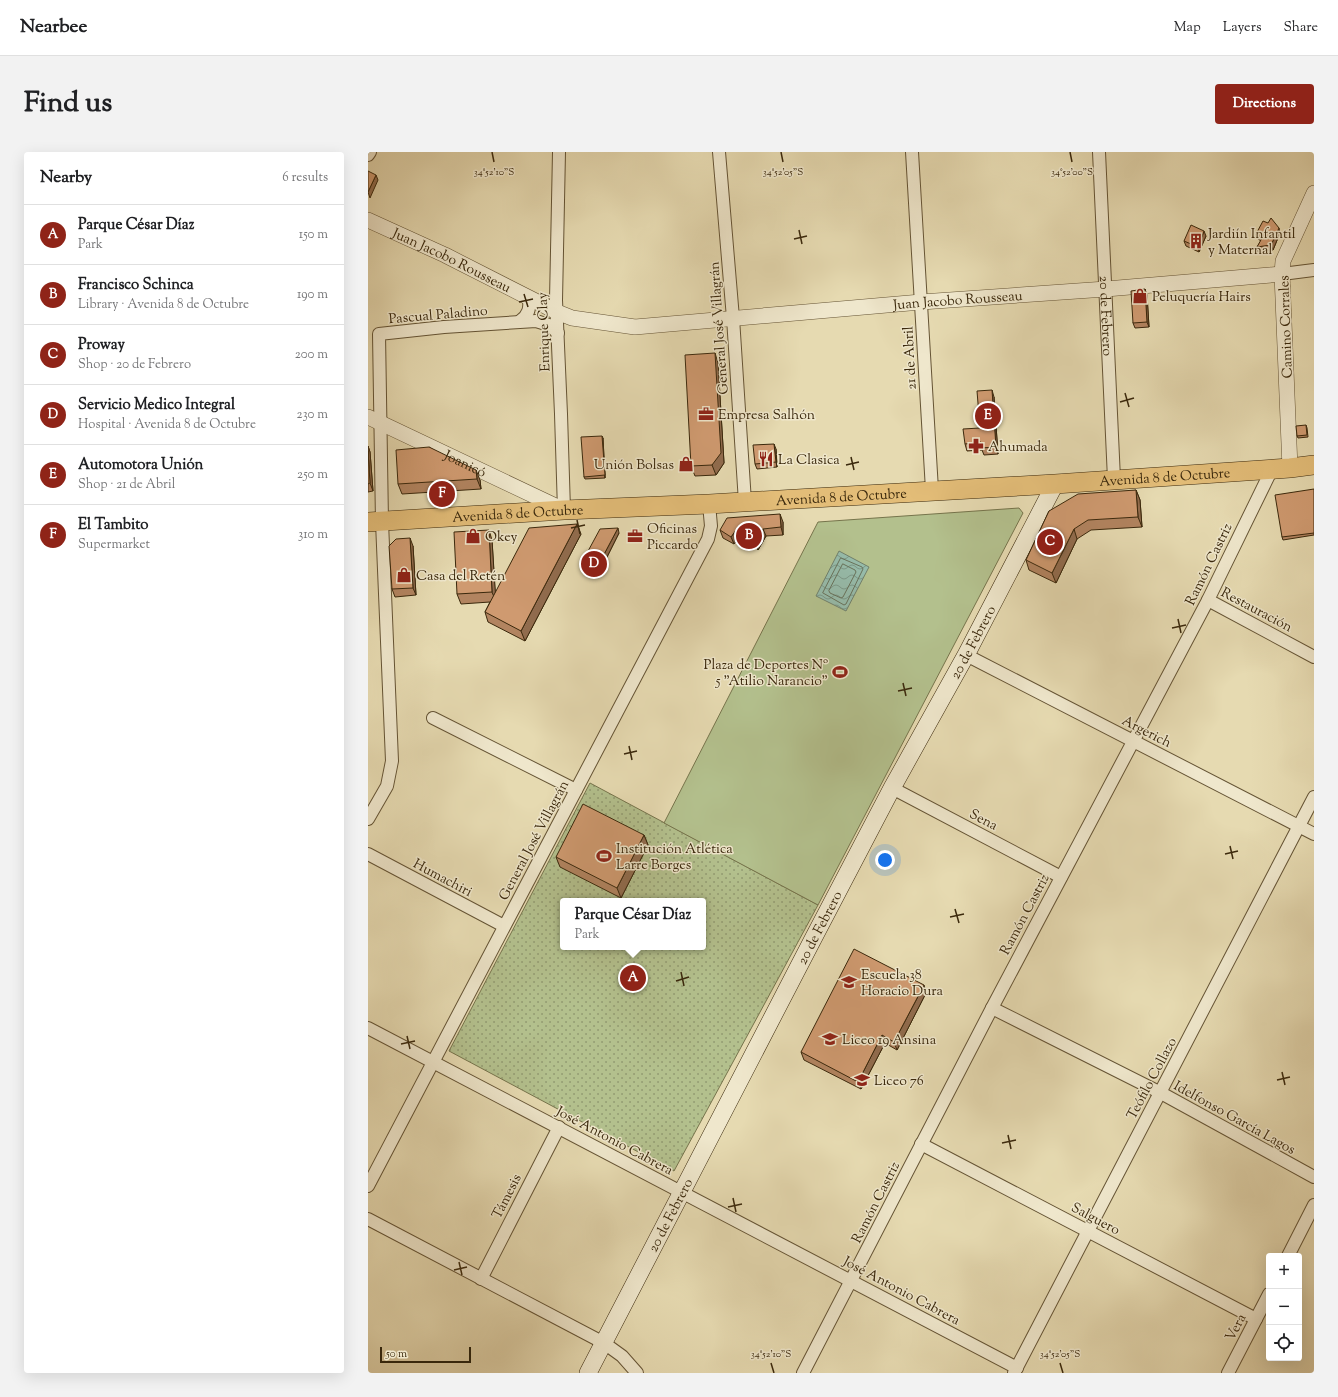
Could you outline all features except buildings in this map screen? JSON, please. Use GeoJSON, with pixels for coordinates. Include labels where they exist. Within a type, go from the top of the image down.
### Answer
{"type":"FeatureCollection","features":[{"type":"Feature","properties":{"kind":"main road","name":"Avenida 8 de Octubre"},"geometry":{"type":"LineString","coordinates":[[375,522],[564,510],[709,504],[1055,484],[1281,469],[1314,465]]}},
{"type":"Feature","properties":{"kind":"main road","name":"20 de Febrero"},"geometry":{"type":"LineString","coordinates":[[588,1373],[892,788],[966,655],[1055,484]]}},
{"type":"Feature","properties":{"kind":"street","name":"Enrique Clay"},"geometry":{"type":"LineString","coordinates":[[559,152],[557,306],[564,510]]}},
{"type":"Feature","properties":{"kind":"street","name":"General José Villagrán"},"geometry":{"type":"LineString","coordinates":[[719,152],[733,318],[745,502]]}},
{"type":"Feature","properties":{"kind":"street","name":"21 de Abril"},"geometry":{"type":"LineString","coordinates":[[912,152],[932,490]]}},
{"type":"Feature","properties":{"kind":"street","name":"20 de Febrero"},"geometry":{"type":"LineString","coordinates":[[1099,152],[1114,479]]}},
{"type":"Feature","properties":{"kind":"street","name":"Camino Corrales"},"geometry":{"type":"LineString","coordinates":[[1281,469],[1283,261],[1314,193]]}},
{"type":"Feature","properties":{"kind":"street","name":"Juan Jacobo Rousseau"},"geometry":{"type":"LineString","coordinates":[[368,220],[445,255],[529,298],[557,306],[572,318],[635,327],[921,302],[1106,289],[1314,270]]}},
{"type":"Feature","properties":{"kind":"street"},"geometry":{"type":"LineString","coordinates":[[520,322],[530,307],[529,298]]}},
{"type":"Feature","properties":{"kind":"street","name":"Pascual Paladino"},"geometry":{"type":"LineString","coordinates":[[368,819],[388,786],[392,761],[375,522],[374,420],[379,334],[520,322],[542,322],[549,325],[558,333]]}},
{"type":"Feature","properties":{"kind":"street","name":"Joanicó"},"geometry":{"type":"LineString","coordinates":[[374,420],[564,510]]}},
{"type":"Feature","properties":{"kind":"street","name":"Ramón Castriz"},"geometry":{"type":"LineString","coordinates":[[803,1373],[1061,876],[1208,600],[1281,469]]}},
{"type":"Feature","properties":{"kind":"street","name":"General José Villagrán"},"geometry":{"type":"LineString","coordinates":[[368,1186],[708,540],[711,526],[709,504]]}},
{"type":"Feature","properties":{"kind":"street","name":"Restauración"},"geometry":{"type":"LineString","coordinates":[[1208,600],[1314,656]]}},
{"type":"Feature","properties":{"kind":"street","name":"Argerich"},"geometry":{"type":"LineString","coordinates":[[966,655],[1314,834]]}},
{"type":"Feature","properties":{"kind":"street"},"geometry":{"type":"LineString","coordinates":[[433,718],[576,790]]}},
{"type":"Feature","properties":{"kind":"street","name":"Sena"},"geometry":{"type":"LineString","coordinates":[[892,788],[1061,876]]}},
{"type":"Feature","properties":{"kind":"street","name":"Teófilo Collazo"},"geometry":{"type":"LineString","coordinates":[[1016,1370],[1314,797]]}},
{"type":"Feature","properties":{"kind":"street","name":"Humachiri"},"geometry":{"type":"LineString","coordinates":[[368,854],[504,926]]}},
{"type":"Feature","properties":{"kind":"street","name":"Idelfonso García Lagos"},"geometry":{"type":"LineString","coordinates":[[992,1008],[1160,1093],[1314,1177]]}},
{"type":"Feature","properties":{"kind":"street","name":"José Antonio Cabrera"},"geometry":{"type":"LineString","coordinates":[[368,1028],[851,1280],[1016,1370]]}},
{"type":"Feature","properties":{"kind":"street","name":"Támesis"},"geometry":{"type":"LineString","coordinates":[[480,1279],[559,1127]]}},
{"type":"Feature","properties":{"kind":"street","name":"Salguero"},"geometry":{"type":"LineString","coordinates":[[921,1144],[1256,1319]]}},
{"type":"Feature","properties":{"kind":"street"},"geometry":{"type":"LineString","coordinates":[[1290,1253],[1314,1205]]}},
{"type":"Feature","properties":{"kind":"street"},"geometry":{"type":"LineString","coordinates":[[368,1219],[480,1279],[604,1342],[622,1356],[637,1373]]}},
{"type":"Feature","properties":{"kind":"street","name":"Vera"},"geometry":{"type":"LineString","coordinates":[[1228,1373],[1266,1300]]}},
{"type":"Feature","properties":{"kind":"green space","name":"Plaza de Deportes Nº 5 \"Atilio Narancio\""},"geometry":{"type":"Polygon","coordinates":[[[1019,508],[1023,513],[818,905],[664,823],[818,522],[1019,508]]]}},
{"type":"Feature","properties":{"kind":"green space"},"geometry":{"type":"Polygon","coordinates":[[[590,783],[818,905],[674,1171],[449,1051],[590,783]]]}},
{"type":"Feature","properties":{"kind":"water"},"geometry":{"type":"Polygon","coordinates":[[[839,551],[869,567],[846,611],[816,596],[839,551]]]}},
{"type":"Feature","properties":{"kind":"place","name":"Jardiín Infantil y Maternal"},"geometry":{"type":"Point","coordinates":[1196,241]}},
{"type":"Feature","properties":{"kind":"place","name":"Peluquería Hairs"},"geometry":{"type":"Point","coordinates":[1140,296]}},
{"type":"Feature","properties":{"kind":"place","name":"Empresa Salhón"},"geometry":{"type":"Point","coordinates":[706,414]}},
{"type":"Feature","properties":{"kind":"place","name":"Automotora Unión"},"geometry":{"type":"Point","coordinates":[988,416]}},
{"type":"Feature","properties":{"kind":"place","name":"Ahumada"},"geometry":{"type":"Point","coordinates":[976,446]}},
{"type":"Feature","properties":{"kind":"place","name":"La Clasica"},"geometry":{"type":"Point","coordinates":[766,459]}},
{"type":"Feature","properties":{"kind":"place","name":"Unión Bolsas"},"geometry":{"type":"Point","coordinates":[686,464]}},
{"type":"Feature","properties":{"kind":"place","name":"El Tambito"},"geometry":{"type":"Point","coordinates":[442,494]}},
{"type":"Feature","properties":{"kind":"place","name":"Okey"},"geometry":{"type":"Point","coordinates":[473,536]}},
{"type":"Feature","properties":{"kind":"place","name":"Oficinas Piccardo"},"geometry":{"type":"Point","coordinates":[635,536]}},
{"type":"Feature","properties":{"kind":"place","name":"Francisco Schinca"},"geometry":{"type":"Point","coordinates":[749,536]}},
{"type":"Feature","properties":{"kind":"place","name":"Proway"},"geometry":{"type":"Point","coordinates":[1050,542]}},
{"type":"Feature","properties":{"kind":"place","name":"Servicio Medico Integral"},"geometry":{"type":"Point","coordinates":[594,564]}},
{"type":"Feature","properties":{"kind":"place","name":"Casa del Retén"},"geometry":{"type":"Point","coordinates":[404,575]}},
{"type":"Feature","properties":{"kind":"place","name":"Plaza de Deportes Nº 5 \"Atilio Narancio\""},"geometry":{"type":"Point","coordinates":[840,672]}},
{"type":"Feature","properties":{"kind":"place","name":"Institución Atlética Larre Borges"},"geometry":{"type":"Point","coordinates":[604,856]}},
{"type":"Feature","properties":{"kind":"place","name":"Parque César Díaz"},"geometry":{"type":"Point","coordinates":[633,978]}},
{"type":"Feature","properties":{"kind":"place","name":"Escuela 38 Horacio Dura"},"geometry":{"type":"Point","coordinates":[849,982]}},
{"type":"Feature","properties":{"kind":"place","name":"Liceo 19 Ansina"},"geometry":{"type":"Point","coordinates":[830,1039]}},
{"type":"Feature","properties":{"kind":"place","name":"Liceo 76"},"geometry":{"type":"Point","coordinates":[862,1080]}}]}
